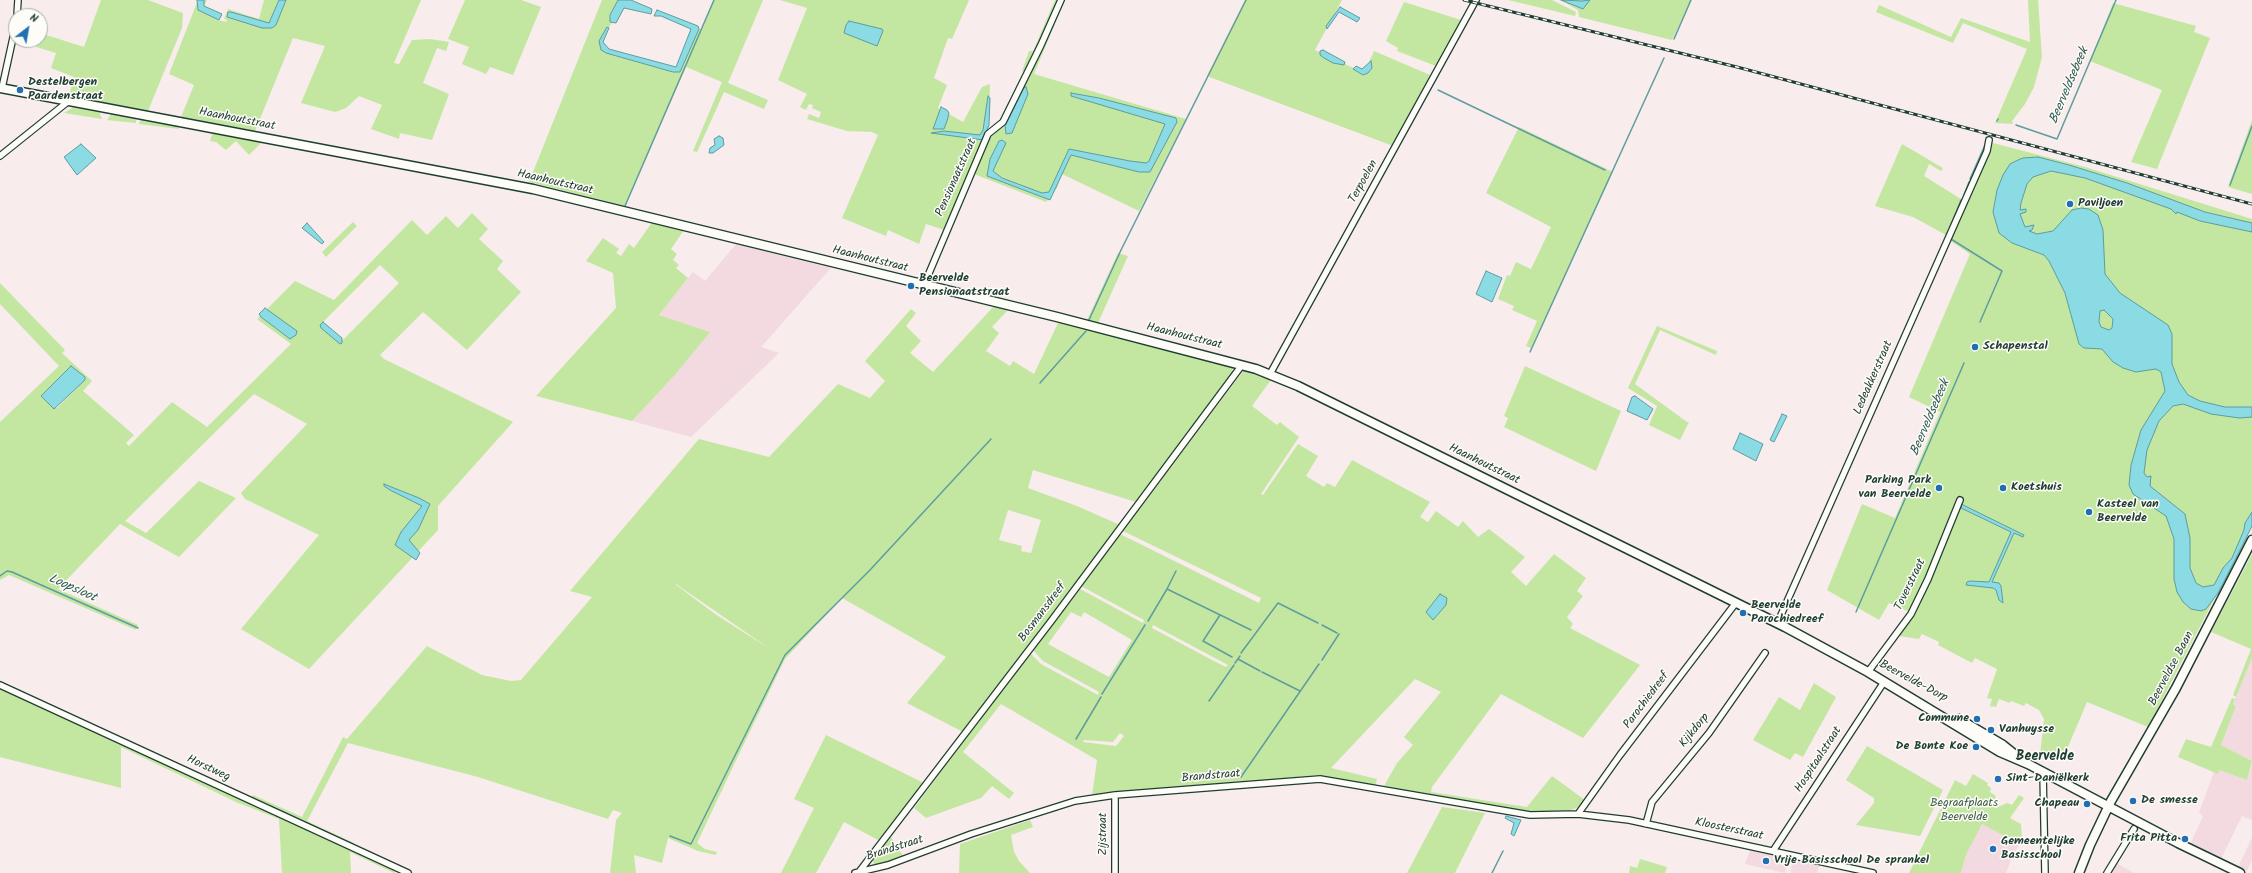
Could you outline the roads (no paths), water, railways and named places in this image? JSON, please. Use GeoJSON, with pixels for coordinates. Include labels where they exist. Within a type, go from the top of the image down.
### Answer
{"type":"FeatureCollection","features":[{"type":"Feature","properties":{"kind":"street","name":"Pensionaatstraat"},"geometry":{"type":"LineString","coordinates":[[924,285],[988,134],[1003,122],[1042,45],[1061,0]]}},
{"type":"Feature","properties":{"kind":"street","name":"Terpoelen"},"geometry":{"type":"LineString","coordinates":[[1270,374],[1476,0]]}},
{"type":"Feature","properties":{"kind":"street"},"geometry":{"type":"LineString","coordinates":[[1,88],[10,48]]}},
{"type":"Feature","properties":{"kind":"street","name":"Haanhoutstraat"},"geometry":{"type":"LineString","coordinates":[[1,88],[71,100],[532,189],[1242,365],[1270,374],[1735,604]]}},
{"type":"Feature","properties":{"kind":"street"},"geometry":{"type":"LineString","coordinates":[[0,156],[71,100]]}},
{"type":"Feature","properties":{"kind":"street","name":"Ledeakkerstraat"},"geometry":{"type":"LineString","coordinates":[[1777,624],[1987,152],[1989,140]]}},
{"type":"Feature","properties":{"kind":"street","name":"Bosmansdreef"},"geometry":{"type":"LineString","coordinates":[[857,873],[1052,620],[1242,365]]}},
{"type":"Feature","properties":{"kind":"street","name":"Toverstraat"},"geometry":{"type":"LineString","coordinates":[[1868,672],[1911,614],[1928,579],[1960,500]]}},
{"type":"Feature","properties":{"kind":"street","name":"Beerveldse Baan"},"geometry":{"type":"LineString","coordinates":[[2079,873],[2108,807],[2176,688],[2252,540]]}},
{"type":"Feature","properties":{"kind":"street","name":"Beervelde-Dorp"},"geometry":{"type":"LineString","coordinates":[[1735,604],[1777,624],[1868,672],[2000,752],[2028,764],[2108,807],[2240,873]]}},
{"type":"Feature","properties":{"kind":"street","name":"Parochiedreef"},"geometry":{"type":"LineString","coordinates":[[1578,814],[1589,801],[1620,755],[1735,604]]}},
{"type":"Feature","properties":{"kind":"street","name":"Kijkdorp"},"geometry":{"type":"LineString","coordinates":[[1646,824],[1652,802],[1709,733],[1765,653]]}},
{"type":"Feature","properties":{"kind":"street","name":"Beervelde-Dorp"},"geometry":{"type":"LineString","coordinates":[[1868,672],[1893,682],[1996,740],[2028,764]]}},
{"type":"Feature","properties":{"kind":"street","name":"Hospitaalstraat"},"geometry":{"type":"LineString","coordinates":[[1773,851],[1884,682]]}},
{"type":"Feature","properties":{"kind":"street","name":"Horstweg"},"geometry":{"type":"LineString","coordinates":[[0,685],[408,873]]}},
{"type":"Feature","properties":{"kind":"street"},"geometry":{"type":"LineString","coordinates":[[2043,772],[2045,873]]}},
{"type":"Feature","properties":{"kind":"street","name":"Brandstraat"},"geometry":{"type":"LineString","coordinates":[[857,873],[888,865],[971,834],[1075,801],[1115,795],[1320,779],[1530,814],[1578,814]]}},
{"type":"Feature","properties":{"kind":"street","name":"Zijstraat"},"geometry":{"type":"LineString","coordinates":[[1115,795],[1115,873]]}},
{"type":"Feature","properties":{"kind":"street","name":"Kloosterstraat"},"geometry":{"type":"LineString","coordinates":[[1578,814],[1646,824],[1873,873]]}},
{"type":"Feature","properties":{"kind":"street"},"geometry":{"type":"LineString","coordinates":[[2107,873],[2134,829]]}},
{"type":"Feature","properties":{"kind":"water"},"geometry":{"type":"Polygon","coordinates":[[[197,0],[204,0],[204,6],[222,14],[219,20],[198,10],[197,0]]]}},
{"type":"Feature","properties":{"kind":"water"},"geometry":{"type":"Polygon","coordinates":[[[279,0],[286,0],[276,25],[272,28],[262,28],[227,17],[228,12],[231,12],[269,23],[279,0]]]}},
{"type":"Feature","properties":{"kind":"water"},"geometry":{"type":"Polygon","coordinates":[[[618,0],[631,0],[652,9],[651,14],[624,8],[616,23],[610,22],[610,15],[618,0]]]}},
{"type":"Feature","properties":{"kind":"water"},"geometry":{"type":"Polygon","coordinates":[[[1561,0],[1582,1],[1590,0],[1583,9],[1561,0]]]}},
{"type":"Feature","properties":{"kind":"water"},"geometry":{"type":"Polygon","coordinates":[[[1340,7],[1360,18],[1357,22],[1339,12],[1327,29],[1326,26],[1340,7]]]}},
{"type":"Feature","properties":{"kind":"water"},"geometry":{"type":"Polygon","coordinates":[[[657,10],[698,26],[699,29],[680,72],[673,72],[606,53],[601,50],[599,41],[607,27],[609,28],[603,42],[609,49],[676,67],[691,29],[661,16],[654,16],[657,10]]]}},
{"type":"Feature","properties":{"kind":"water"},"geometry":{"type":"Polygon","coordinates":[[[849,21],[882,29],[883,31],[877,46],[844,33],[846,25],[849,21]]]}},
{"type":"Feature","properties":{"kind":"water"},"geometry":{"type":"Polygon","coordinates":[[[1323,50],[1345,62],[1344,65],[1333,63],[1324,58],[1320,55],[1320,51],[1323,50]]]}},
{"type":"Feature","properties":{"kind":"water"},"geometry":{"type":"Polygon","coordinates":[[[1371,61],[1372,68],[1368,73],[1363,75],[1353,69],[1356,66],[1362,69],[1371,61]]]}},
{"type":"Feature","properties":{"kind":"water"},"geometry":{"type":"Polygon","coordinates":[[[1026,87],[1028,94],[1012,133],[1006,134],[1005,125],[1022,89],[1026,87]]]}},
{"type":"Feature","properties":{"kind":"water"},"geometry":{"type":"Polygon","coordinates":[[[1071,93],[1099,98],[1176,118],[1177,122],[1150,172],[1139,172],[1071,155],[1050,200],[987,176],[990,159],[999,141],[1002,140],[1006,143],[993,171],[1002,178],[1042,193],[1049,192],[1069,149],[1130,161],[1146,163],[1149,161],[1165,124],[1071,96],[1071,93]]]}},
{"type":"Feature","properties":{"kind":"water"},"geometry":{"type":"Polygon","coordinates":[[[988,96],[990,98],[989,125],[983,140],[931,133],[944,131],[980,135],[983,130],[988,96]]]}},
{"type":"Feature","properties":{"kind":"water"},"geometry":{"type":"Polygon","coordinates":[[[941,107],[949,113],[947,121],[944,129],[933,129],[941,107]]]}},
{"type":"Feature","properties":{"kind":"water"},"geometry":{"type":"Polygon","coordinates":[[[719,136],[723,138],[724,145],[713,153],[709,153],[710,148],[715,145],[714,139],[719,136]]]}},
{"type":"Feature","properties":{"kind":"water"},"geometry":{"type":"Polygon","coordinates":[[[81,144],[96,158],[77,175],[64,157],[81,144]]]}},
{"type":"Feature","properties":{"kind":"water"},"geometry":{"type":"Polygon","coordinates":[[[2038,157],[2069,165],[2127,183],[2205,212],[2252,223],[2252,232],[2200,221],[2177,212],[2176,214],[2171,209],[2085,178],[2051,171],[2033,177],[2027,184],[2020,210],[2026,209],[2026,212],[2020,214],[2025,227],[2034,225],[2032,230],[2029,231],[2037,234],[2053,231],[2072,210],[2081,208],[2089,209],[2098,215],[2103,230],[2105,274],[2120,293],[2168,325],[2172,334],[2172,364],[2179,382],[2188,395],[2200,401],[2225,407],[2252,407],[2252,417],[2239,418],[2211,414],[2183,404],[2173,406],[2159,421],[2147,450],[2144,473],[2147,477],[2151,476],[2150,486],[2185,514],[2190,538],[2190,568],[2196,583],[2203,587],[2214,585],[2223,568],[2232,558],[2244,530],[2245,523],[2252,512],[2252,526],[2218,593],[2206,609],[2201,611],[2191,609],[2183,602],[2177,592],[2174,579],[2174,539],[2166,516],[2133,494],[2129,485],[2131,465],[2141,430],[2165,391],[2161,372],[2156,369],[2136,372],[2123,368],[2113,362],[2102,349],[2084,348],[2079,344],[2065,293],[2049,261],[2044,255],[2012,243],[1999,233],[1993,212],[1997,190],[2003,175],[2010,164],[2023,158],[2038,157]],[[2104,310],[2100,311],[2099,322],[2101,327],[2109,330],[2112,328],[2113,319],[2104,310]]]}},
{"type":"Feature","properties":{"kind":"water"},"geometry":{"type":"Polygon","coordinates":[[[307,223],[324,242],[322,244],[302,228],[307,223]]]}},
{"type":"Feature","properties":{"kind":"water"},"geometry":{"type":"Polygon","coordinates":[[[1486,271],[1502,278],[1492,302],[1476,294],[1486,271]]]}},
{"type":"Feature","properties":{"kind":"water"},"geometry":{"type":"Polygon","coordinates":[[[265,308],[297,331],[296,335],[290,339],[261,317],[259,314],[265,308]]]}},
{"type":"Feature","properties":{"kind":"water"},"geometry":{"type":"Polygon","coordinates":[[[323,322],[342,338],[342,343],[340,344],[321,328],[320,325],[323,322]]]}},
{"type":"Feature","properties":{"kind":"water"},"geometry":{"type":"Polygon","coordinates":[[[71,366],[85,377],[85,380],[54,409],[41,396],[71,366]]]}},
{"type":"Feature","properties":{"kind":"water"},"geometry":{"type":"Polygon","coordinates":[[[1635,396],[1653,409],[1647,420],[1627,411],[1632,397],[1635,396]]]}},
{"type":"Feature","properties":{"kind":"water"},"geometry":{"type":"Polygon","coordinates":[[[1782,414],[1787,416],[1774,442],[1770,440],[1782,414]]]}},
{"type":"Feature","properties":{"kind":"water"},"geometry":{"type":"Polygon","coordinates":[[[1740,433],[1763,444],[1756,461],[1733,449],[1740,433]]]}},
{"type":"Feature","properties":{"kind":"water"},"geometry":{"type":"Polygon","coordinates":[[[384,484],[430,504],[418,530],[409,540],[420,553],[416,560],[395,545],[401,532],[422,506],[390,490],[384,486],[384,484]]]}},
{"type":"Feature","properties":{"kind":"water"},"geometry":{"type":"Polygon","coordinates":[[[1961,504],[2024,535],[2023,537],[2014,533],[1992,582],[1999,583],[2001,586],[2003,603],[1999,600],[1996,590],[1993,588],[1966,585],[1967,582],[1970,581],[1989,582],[2011,532],[1961,508],[1961,504]]]}},
{"type":"Feature","properties":{"kind":"water"},"geometry":{"type":"Polygon","coordinates":[[[1440,594],[1447,598],[1446,605],[1433,620],[1426,612],[1440,594]]]}},
{"type":"Feature","properties":{"kind":"water"},"geometry":{"type":"Polygon","coordinates":[[[1506,816],[1521,820],[1514,836],[1511,834],[1514,823],[1505,818],[1506,816]]]}},
{"type":"Feature","properties":{"kind":"waterway"},"geometry":{"type":"LineString","coordinates":[[625,206],[714,0]]}},
{"type":"Feature","properties":{"kind":"waterway"},"geometry":{"type":"LineString","coordinates":[[1089,320],[1121,250],[1246,0]]}},
{"type":"Feature","properties":{"kind":"waterway"},"geometry":{"type":"LineString","coordinates":[[1674,39],[1691,0]]}},
{"type":"Feature","properties":{"kind":"waterway","name":"Beerveldsebeek"},"geometry":{"type":"LineString","coordinates":[[2016,125],[2057,139],[2116,0]]}},
{"type":"Feature","properties":{"kind":"waterway"},"geometry":{"type":"LineString","coordinates":[[1530,352],[1664,58]]}},
{"type":"Feature","properties":{"kind":"waterway"},"geometry":{"type":"LineString","coordinates":[[1438,90],[1605,170]]}},
{"type":"Feature","properties":{"kind":"waterway"},"geometry":{"type":"LineString","coordinates":[[2230,185],[2252,126]]}},
{"type":"Feature","properties":{"kind":"waterway","name":"Beerveldsebeek"},"geometry":{"type":"LineString","coordinates":[[1970,179],[1985,145]]}},
{"type":"Feature","properties":{"kind":"waterway","name":"Beerveldsebeek"},"geometry":{"type":"LineString","coordinates":[[1964,195],[1969,182]]}},
{"type":"Feature","properties":{"kind":"waterway","name":"Beerveldsebeek"},"geometry":{"type":"LineString","coordinates":[[1951,225],[1961,200]]}},
{"type":"Feature","properties":{"kind":"waterway","name":"Beerveldsebeek"},"geometry":{"type":"LineString","coordinates":[[1946,236],[1948,232]]}},
{"type":"Feature","properties":{"kind":"waterway","name":"Beerveldsebeek"},"geometry":{"type":"LineString","coordinates":[[1951,239],[2002,271],[1980,322]]}},
{"type":"Feature","properties":{"kind":"waterway"},"geometry":{"type":"LineString","coordinates":[[1040,383],[1086,331]]}},
{"type":"Feature","properties":{"kind":"waterway","name":"Beerveldsebeek"},"geometry":{"type":"LineString","coordinates":[[1856,612],[1964,363]]}},
{"type":"Feature","properties":{"kind":"waterway"},"geometry":{"type":"LineString","coordinates":[[670,836],[691,844],[785,655],[870,570],[991,439]]}},
{"type":"Feature","properties":{"kind":"waterway","name":"Loopsloot"},"geometry":{"type":"LineString","coordinates":[[0,576],[7,571],[12,572],[138,628]]}},
{"type":"Feature","properties":{"kind":"waterway"},"geometry":{"type":"LineString","coordinates":[[1176,571],[1167,589],[1251,630]]}},
{"type":"Feature","properties":{"kind":"waterway"},"geometry":{"type":"LineString","coordinates":[[1148,621],[1167,589]]}},
{"type":"Feature","properties":{"kind":"waterway"},"geometry":{"type":"LineString","coordinates":[[1241,653],[1278,603],[1318,623]]}},
{"type":"Feature","properties":{"kind":"waterway"},"geometry":{"type":"LineString","coordinates":[[1220,615],[1203,641],[1232,657]]}},
{"type":"Feature","properties":{"kind":"waterway"},"geometry":{"type":"LineString","coordinates":[[1102,694],[1145,625]]}},
{"type":"Feature","properties":{"kind":"waterway"},"geometry":{"type":"LineString","coordinates":[[1322,625],[1337,633]]}},
{"type":"Feature","properties":{"kind":"waterway"},"geometry":{"type":"LineString","coordinates":[[1322,660],[1339,634]]}},
{"type":"Feature","properties":{"kind":"waterway"},"geometry":{"type":"LineString","coordinates":[[1235,663],[1240,656]]}},
{"type":"Feature","properties":{"kind":"waterway"},"geometry":{"type":"LineString","coordinates":[[1238,659],[1260,671]]}},
{"type":"Feature","properties":{"kind":"waterway"},"geometry":{"type":"LineString","coordinates":[[1241,777],[1319,664]]}},
{"type":"Feature","properties":{"kind":"waterway"},"geometry":{"type":"LineString","coordinates":[[1209,701],[1234,665]]}},
{"type":"Feature","properties":{"kind":"waterway"},"geometry":{"type":"LineString","coordinates":[[1262,672],[1300,691]]}},
{"type":"Feature","properties":{"kind":"waterway"},"geometry":{"type":"LineString","coordinates":[[1076,739],[1101,697]]}},
{"type":"Feature","properties":{"kind":"waterway"},"geometry":{"type":"LineString","coordinates":[[1492,873],[1503,851]]}},
{"type":"Feature","properties":{"kind":"railway"},"geometry":{"type":"LineString","coordinates":[[1464,0],[1737,67],[2252,204]]}},
{"type":"Feature","properties":{"kind":"place","name":"Destelbergen Paardenstraat"},"geometry":{"type":"Point","coordinates":[20,90]}},
{"type":"Feature","properties":{"kind":"place","name":"Paviljoen"},"geometry":{"type":"Point","coordinates":[2070,204]}},
{"type":"Feature","properties":{"kind":"place","name":"Beervelde Pensionaatstraat"},"geometry":{"type":"Point","coordinates":[911,286]}},
{"type":"Feature","properties":{"kind":"place","name":"Schapenstal"},"geometry":{"type":"Point","coordinates":[1975,347]}},
{"type":"Feature","properties":{"kind":"place","name":"Parking Park van Beervelde"},"geometry":{"type":"Point","coordinates":[1939,488]}},
{"type":"Feature","properties":{"kind":"place","name":"Koetshuis"},"geometry":{"type":"Point","coordinates":[2003,488]}},
{"type":"Feature","properties":{"kind":"place","name":"Kasteel van Beervelde"},"geometry":{"type":"Point","coordinates":[2089,512]}},
{"type":"Feature","properties":{"kind":"place","name":"Beervelde Parochiedreef"},"geometry":{"type":"Point","coordinates":[1743,613]}},
{"type":"Feature","properties":{"kind":"place","name":"Commune"},"geometry":{"type":"Point","coordinates":[1977,719]}},
{"type":"Feature","properties":{"kind":"place","name":"Vanhuysse"},"geometry":{"type":"Point","coordinates":[1991,730]}},
{"type":"Feature","properties":{"kind":"place","name":"De Bonte Koe"},"geometry":{"type":"Point","coordinates":[1976,747]}},
{"type":"Feature","properties":{"kind":"place","name":"Sint-Daniëlkerk"},"geometry":{"type":"Point","coordinates":[1998,779]}},
{"type":"Feature","properties":{"kind":"place","name":"De smesse"},"geometry":{"type":"Point","coordinates":[2133,801]}},
{"type":"Feature","properties":{"kind":"place","name":"Chapeau"},"geometry":{"type":"Point","coordinates":[2087,804]}},
{"type":"Feature","properties":{"kind":"place","name":"Frita Pitta"},"geometry":{"type":"Point","coordinates":[2185,839]}},
{"type":"Feature","properties":{"kind":"place","name":"Gemeentelijke Basisschool"},"geometry":{"type":"Point","coordinates":[1993,849]}},
{"type":"Feature","properties":{"kind":"place","name":"Vrije Basisschool De sprankel"},"geometry":{"type":"Point","coordinates":[1766,861]}},
{"type":"Feature","properties":{"kind":"district","name":"Beervelde"},"geometry":{"type":"Point","coordinates":[2045,758]}},
{"type":"Feature","properties":{"kind":"park label","name":"Begraafplaats Beervelde"},"geometry":{"type":"Point","coordinates":[1964,811]}}]}
